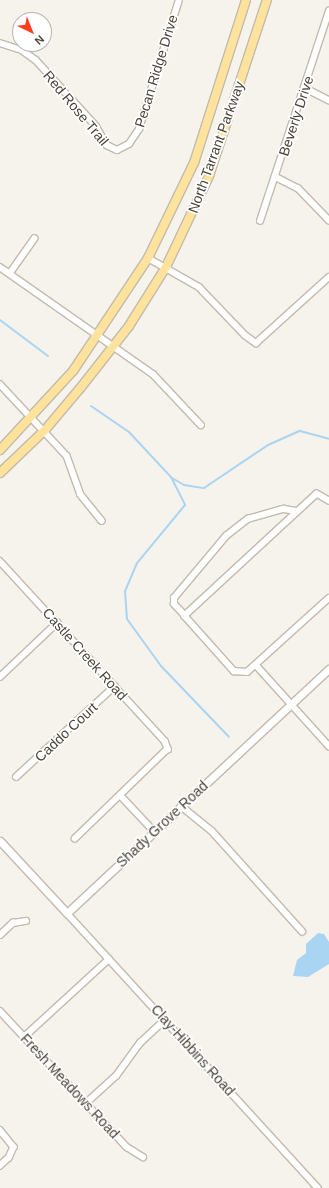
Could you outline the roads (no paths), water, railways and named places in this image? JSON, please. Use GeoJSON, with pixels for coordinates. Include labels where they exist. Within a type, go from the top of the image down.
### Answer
{"type":"FeatureCollection","features":[{"type":"Feature","properties":{"kind":"main road","name":"North Tarrant Parkway"},"geometry":{"type":"LineString","coordinates":[[0,450],[33,417],[98,336],[148,258],[194,163],[246,0]]}},
{"type":"Feature","properties":{"kind":"main road","name":"North Tarrant Parkway"},"geometry":{"type":"LineString","coordinates":[[0,473],[45,430],[113,347],[166,267],[209,176],[267,0]]}},
{"type":"Feature","properties":{"kind":"street","name":"Pecan Ridge Drive"},"geometry":{"type":"LineString","coordinates":[[112,150],[125,148],[139,129],[178,0]]}},
{"type":"Feature","properties":{"kind":"street","name":"Beverly Drive"},"geometry":{"type":"LineString","coordinates":[[260,221],[276,177],[329,11]]}},
{"type":"Feature","properties":{"kind":"street","name":"Red Rose Trail"},"geometry":{"type":"LineString","coordinates":[[0,43],[22,50],[36,60],[96,126],[112,150]]}},
{"type":"Feature","properties":{"kind":"street"},"geometry":{"type":"LineString","coordinates":[[304,88],[329,100]]}},
{"type":"Feature","properties":{"kind":"street"},"geometry":{"type":"LineString","coordinates":[[276,177],[298,188],[329,220]]}},
{"type":"Feature","properties":{"kind":"street"},"geometry":{"type":"LineString","coordinates":[[10,273],[34,239]]}},
{"type":"Feature","properties":{"kind":"street"},"geometry":{"type":"LineString","coordinates":[[148,258],[199,287],[244,335],[256,343],[329,277]]}},
{"type":"Feature","properties":{"kind":"street"},"geometry":{"type":"LineString","coordinates":[[0,267],[153,374],[202,425]]}},
{"type":"Feature","properties":{"kind":"street"},"geometry":{"type":"LineString","coordinates":[[0,384],[33,417],[67,456],[81,495],[102,521]]}},
{"type":"Feature","properties":{"kind":"street"},"geometry":{"type":"LineString","coordinates":[[185,616],[296,511],[317,494],[329,501]]}},
{"type":"Feature","properties":{"kind":"street"},"geometry":{"type":"LineString","coordinates":[[296,511],[264,513],[248,519],[226,536],[174,598],[174,604],[234,670],[247,672],[257,666],[329,598]]}},
{"type":"Feature","properties":{"kind":"street","name":"Castle Creek Road"},"geometry":{"type":"LineString","coordinates":[[0,561],[165,741],[168,749],[121,796]]}},
{"type":"Feature","properties":{"kind":"street"},"geometry":{"type":"LineString","coordinates":[[0,677],[57,623]]}},
{"type":"Feature","properties":{"kind":"street"},"geometry":{"type":"LineString","coordinates":[[257,666],[329,746]]}},
{"type":"Feature","properties":{"kind":"street","name":"Shady Grove Road"},"geometry":{"type":"LineString","coordinates":[[67,913],[329,669]]}},
{"type":"Feature","properties":{"kind":"street","name":"Caddo Court"},"geometry":{"type":"LineString","coordinates":[[16,777],[115,686]]}},
{"type":"Feature","properties":{"kind":"street"},"geometry":{"type":"LineString","coordinates":[[75,839],[121,796],[154,831]]}},
{"type":"Feature","properties":{"kind":"street"},"geometry":{"type":"LineString","coordinates":[[181,806],[212,831],[302,931]]}},
{"type":"Feature","properties":{"kind":"street"},"geometry":{"type":"LineString","coordinates":[[0,841],[67,913]]}},
{"type":"Feature","properties":{"kind":"street","name":"Clay-Hibbins Road"},"geometry":{"type":"LineString","coordinates":[[67,913],[318,1188]]}},
{"type":"Feature","properties":{"kind":"street"},"geometry":{"type":"LineString","coordinates":[[0,935],[13,923],[26,921]]}},
{"type":"Feature","properties":{"kind":"street"},"geometry":{"type":"LineString","coordinates":[[24,1037],[109,959]]}},
{"type":"Feature","properties":{"kind":"street","name":"Fresh Meadows Road"},"geometry":{"type":"LineString","coordinates":[[0,1010],[127,1147],[143,1157]]}},
{"type":"Feature","properties":{"kind":"street"},"geometry":{"type":"LineString","coordinates":[[86,1103],[116,1076],[140,1043],[165,1020]]}},
{"type":"Feature","properties":{"kind":"street"},"geometry":{"type":"LineString","coordinates":[[0,1130],[11,1141],[13,1152],[0,1166]]}},
{"type":"Feature","properties":{"kind":"water"},"geometry":{"type":"Polygon","coordinates":[[[318,933],[324,934],[329,942],[329,964],[308,977],[293,976],[297,960],[306,953],[306,944],[318,933]]]}},
{"type":"Feature","properties":{"kind":"waterway"},"geometry":{"type":"LineString","coordinates":[[0,320],[48,356]]}},
{"type":"Feature","properties":{"kind":"waterway"},"geometry":{"type":"LineString","coordinates":[[91,406],[129,432],[171,477],[185,505],[137,563],[125,591],[127,619],[161,666],[229,737]]}},
{"type":"Feature","properties":{"kind":"waterway"},"geometry":{"type":"LineString","coordinates":[[172,478],[184,485],[204,488],[268,445],[300,431],[329,439]]}}]}
